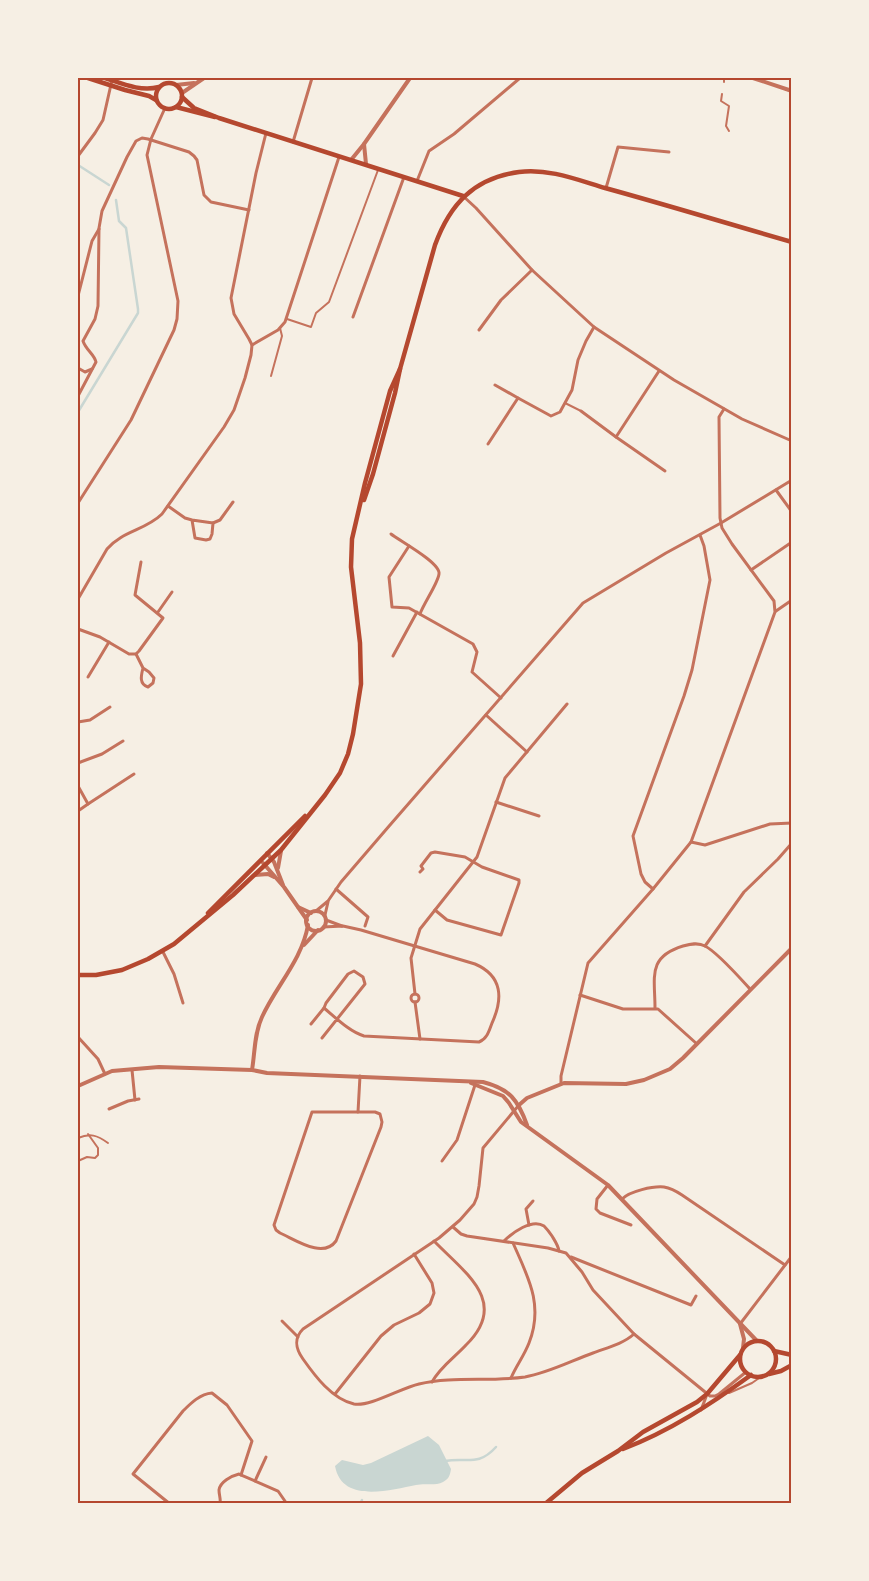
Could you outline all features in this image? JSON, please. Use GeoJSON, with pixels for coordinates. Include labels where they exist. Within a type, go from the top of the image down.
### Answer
{"type":"FeatureCollection","features":[{"type":"Feature","properties":{"kind":"main road"},"geometry":{"type":"LineString","coordinates":[[88,78],[150,89],[169,83],[176,85],[194,108],[218,118]]}},
{"type":"Feature","properties":{"kind":"main road"},"geometry":{"type":"LineString","coordinates":[[105,78],[131,92],[149,96],[165,108],[176,107],[218,118],[463,196]]}},
{"type":"Feature","properties":{"kind":"main road"},"geometry":{"type":"LineString","coordinates":[[156,100],[159,86]]}},
{"type":"Feature","properties":{"kind":"main road"},"geometry":{"type":"LineString","coordinates":[[176,107],[182,95]]}},
{"type":"Feature","properties":{"kind":"main road"},"geometry":{"type":"LineString","coordinates":[[78,976],[122,970],[162,952],[193,928],[281,850],[335,780],[348,754],[359,704],[361,663],[351,567],[352,539],[360,507],[374,471],[435,245],[447,219],[463,196],[472,189],[506,174],[525,171],[545,172],[792,242]]}},
{"type":"Feature","properties":{"kind":"main road"},"geometry":{"type":"LineString","coordinates":[[193,928],[320,801]]}},
{"type":"Feature","properties":{"kind":"main road"},"geometry":{"type":"LineString","coordinates":[[545,1504],[582,1474],[618,1452],[643,1432],[695,1404],[740,1355],[743,1348],[752,1342],[767,1343],[774,1351],[775,1364],[765,1375]]}},
{"type":"Feature","properties":{"kind":"main road"},"geometry":{"type":"LineString","coordinates":[[774,1351],[792,1354]]}},
{"type":"Feature","properties":{"kind":"main road"},"geometry":{"type":"LineString","coordinates":[[740,1355],[742,1366],[748,1374]]}},
{"type":"Feature","properties":{"kind":"main road"},"geometry":{"type":"LineString","coordinates":[[618,1452],[700,1411],[725,1394],[748,1374],[765,1375],[781,1371],[792,1365]]}},
{"type":"Feature","properties":{"kind":"street"},"geometry":{"type":"LineString","coordinates":[[182,95],[194,83],[204,78]]}},
{"type":"Feature","properties":{"kind":"street"},"geometry":{"type":"LineString","coordinates":[[293,142],[312,78]]}},
{"type":"Feature","properties":{"kind":"street"},"geometry":{"type":"LineString","coordinates":[[351,160],[410,78]]}},
{"type":"Feature","properties":{"kind":"street"},"geometry":{"type":"LineString","coordinates":[[417,181],[429,151],[454,134],[520,78]]}},
{"type":"Feature","properties":{"kind":"street"},"geometry":{"type":"LineString","coordinates":[[753,78],[792,91]]}},
{"type":"Feature","properties":{"kind":"street"},"geometry":{"type":"LineString","coordinates":[[78,156],[103,120],[112,82]]}},
{"type":"Feature","properties":{"kind":"street"},"geometry":{"type":"LineString","coordinates":[[176,85],[194,83]]}},
{"type":"Feature","properties":{"kind":"street"},"geometry":{"type":"LineString","coordinates":[[78,503],[131,420],[170,338],[177,319],[178,301],[148,159],[150,139],[165,108]]}},
{"type":"Feature","properties":{"kind":"street"},"geometry":{"type":"LineString","coordinates":[[78,598],[110,546],[121,536],[158,518],[230,418],[252,351],[249,338],[234,314],[231,303],[256,172],[266,133]]}},
{"type":"Feature","properties":{"kind":"street"},"geometry":{"type":"LineString","coordinates":[[78,396],[96,362],[83,340],[95,319],[98,306],[99,228],[105,204],[130,150],[138,139],[150,139],[189,152],[195,157],[204,195],[208,200],[249,210]]}},
{"type":"Feature","properties":{"kind":"street"},"geometry":{"type":"LineString","coordinates":[[364,144],[366,164]]}},
{"type":"Feature","properties":{"kind":"street"},"geometry":{"type":"LineString","coordinates":[[606,188],[618,147],[669,152]]}},
{"type":"Feature","properties":{"kind":"street"},"geometry":{"type":"LineString","coordinates":[[252,345],[280,328],[286,319],[339,157]]}},
{"type":"Feature","properties":{"kind":"street"},"geometry":{"type":"LineString","coordinates":[[353,317],[404,177]]}},
{"type":"Feature","properties":{"kind":"street"},"geometry":{"type":"LineString","coordinates":[[463,196],[532,270],[594,327],[659,371],[724,409],[792,441]]}},
{"type":"Feature","properties":{"kind":"street"},"geometry":{"type":"LineString","coordinates":[[78,296],[79,281],[92,241],[99,228]]}},
{"type":"Feature","properties":{"kind":"street"},"geometry":{"type":"LineString","coordinates":[[479,330],[500,300],[532,270]]}},
{"type":"Feature","properties":{"kind":"street"},"geometry":{"type":"LineString","coordinates":[[495,385],[551,416],[557,415],[573,387],[578,360],[586,340],[594,327]]}},
{"type":"Feature","properties":{"kind":"street"},"geometry":{"type":"LineString","coordinates":[[78,368],[85,372],[92,369]]}},
{"type":"Feature","properties":{"kind":"street"},"geometry":{"type":"LineString","coordinates":[[616,437],[659,371]]}},
{"type":"Feature","properties":{"kind":"street"},"geometry":{"type":"LineString","coordinates":[[488,444],[518,398]]}},
{"type":"Feature","properties":{"kind":"street"},"geometry":{"type":"LineString","coordinates":[[561,1084],[585,971],[590,959],[653,889],[691,842],[776,612],[774,601],[722,528],[719,417],[724,409]]}},
{"type":"Feature","properties":{"kind":"street"},"geometry":{"type":"LineString","coordinates":[[581,411],[665,470]]}},
{"type":"Feature","properties":{"kind":"street"},"geometry":{"type":"LineString","coordinates":[[307,920],[328,901],[336,889],[584,602],[666,552],[721,523],[792,480]]}},
{"type":"Feature","properties":{"kind":"street"},"geometry":{"type":"LineString","coordinates":[[776,490],[792,512]]}},
{"type":"Feature","properties":{"kind":"street"},"geometry":{"type":"LineString","coordinates":[[168,506],[185,518],[212,524],[220,520],[233,502]]}},
{"type":"Feature","properties":{"kind":"street"},"geometry":{"type":"LineString","coordinates":[[192,520],[193,536],[195,538],[206,540],[211,537],[212,524]]}},
{"type":"Feature","properties":{"kind":"street"},"geometry":{"type":"LineString","coordinates":[[391,534],[437,566],[439,570],[438,579],[393,656]]}},
{"type":"Feature","properties":{"kind":"street"},"geometry":{"type":"LineString","coordinates":[[653,889],[645,882],[641,874],[633,836],[692,670],[710,580],[700,534]]}},
{"type":"Feature","properties":{"kind":"street"},"geometry":{"type":"LineString","coordinates":[[751,570],[792,542]]}},
{"type":"Feature","properties":{"kind":"street"},"geometry":{"type":"LineString","coordinates":[[408,546],[389,577],[392,607],[405,607],[418,613],[475,646],[477,652],[472,672],[501,698]]}},
{"type":"Feature","properties":{"kind":"street"},"geometry":{"type":"LineString","coordinates":[[78,629],[109,642],[129,654],[136,654],[141,649],[163,616],[135,595],[141,562]]}},
{"type":"Feature","properties":{"kind":"street"},"geometry":{"type":"LineString","coordinates":[[158,612],[172,592]]}},
{"type":"Feature","properties":{"kind":"street"},"geometry":{"type":"LineString","coordinates":[[776,612],[792,600]]}},
{"type":"Feature","properties":{"kind":"street"},"geometry":{"type":"LineString","coordinates":[[88,677],[109,642]]}},
{"type":"Feature","properties":{"kind":"street"},"geometry":{"type":"LineString","coordinates":[[136,654],[142,668],[142,683],[146,686],[151,686],[154,678],[142,668]]}},
{"type":"Feature","properties":{"kind":"street"},"geometry":{"type":"LineString","coordinates":[[420,1040],[415,1002],[419,997],[415,994],[411,962],[421,926],[474,862],[480,851],[505,778],[568,704]]}},
{"type":"Feature","properties":{"kind":"street"},"geometry":{"type":"LineString","coordinates":[[78,722],[90,720],[110,707]]}},
{"type":"Feature","properties":{"kind":"street"},"geometry":{"type":"LineString","coordinates":[[486,716],[526,752]]}},
{"type":"Feature","properties":{"kind":"street"},"geometry":{"type":"LineString","coordinates":[[78,763],[102,754],[123,741]]}},
{"type":"Feature","properties":{"kind":"street"},"geometry":{"type":"LineString","coordinates":[[78,811],[134,774]]}},
{"type":"Feature","properties":{"kind":"street"},"geometry":{"type":"LineString","coordinates":[[78,786],[88,804]]}},
{"type":"Feature","properties":{"kind":"street"},"geometry":{"type":"LineString","coordinates":[[496,802],[539,816]]}},
{"type":"Feature","properties":{"kind":"street"},"geometry":{"type":"LineString","coordinates":[[691,842],[705,845],[770,824],[792,824]]}},
{"type":"Feature","properties":{"kind":"street"},"geometry":{"type":"LineString","coordinates":[[705,946],[744,892],[792,843]]}},
{"type":"Feature","properties":{"kind":"street"},"geometry":{"type":"LineString","coordinates":[[278,871],[278,859],[281,850]]}},
{"type":"Feature","properties":{"kind":"street"},"geometry":{"type":"LineString","coordinates":[[420,872],[423,869],[421,866],[433,852],[458,855],[482,867],[519,880],[520,883],[502,934],[497,935],[448,920],[435,910]]}},
{"type":"Feature","properties":{"kind":"street"},"geometry":{"type":"LineString","coordinates":[[267,853],[278,871],[284,888]]}},
{"type":"Feature","properties":{"kind":"street"},"geometry":{"type":"LineString","coordinates":[[260,860],[284,888],[307,920],[308,926],[303,946]]}},
{"type":"Feature","properties":{"kind":"street"},"geometry":{"type":"LineString","coordinates":[[255,875],[268,874],[276,878]]}},
{"type":"Feature","properties":{"kind":"street"},"geometry":{"type":"LineString","coordinates":[[336,889],[368,916],[365,926]]}},
{"type":"Feature","properties":{"kind":"street"},"geometry":{"type":"LineString","coordinates":[[323,928],[328,901]]}},
{"type":"Feature","properties":{"kind":"street"},"geometry":{"type":"LineString","coordinates":[[298,907],[321,912],[325,918],[343,926],[480,966],[495,980],[499,996],[497,1012],[490,1029],[483,1041],[475,1043],[362,1036],[324,1008]]}},
{"type":"Feature","properties":{"kind":"street"},"geometry":{"type":"LineString","coordinates":[[308,926],[313,930],[318,930]]}},
{"type":"Feature","properties":{"kind":"street"},"geometry":{"type":"LineString","coordinates":[[252,1070],[256,1035],[261,1019],[303,946],[318,930],[343,926]]}},
{"type":"Feature","properties":{"kind":"street"},"geometry":{"type":"LineString","coordinates":[[655,1008],[658,960],[667,952],[683,946],[694,944],[705,946],[750,989]]}},
{"type":"Feature","properties":{"kind":"street"},"geometry":{"type":"LineString","coordinates":[[634,1334],[621,1342],[531,1376],[432,1382],[410,1386],[363,1404],[350,1403],[334,1394],[314,1374],[296,1347],[298,1337],[306,1327],[453,1227],[475,1201],[480,1180],[481,1152],[484,1145],[527,1098],[561,1084],[626,1084],[644,1080],[673,1067],[792,948]]}},
{"type":"Feature","properties":{"kind":"street"},"geometry":{"type":"LineString","coordinates":[[162,952],[174,974],[183,1003]]}},
{"type":"Feature","properties":{"kind":"street"},"geometry":{"type":"LineString","coordinates":[[311,1024],[348,974],[354,971],[363,977],[365,984],[322,1038]]}},
{"type":"Feature","properties":{"kind":"street"},"geometry":{"type":"LineString","coordinates":[[580,994],[623,1009],[655,1008],[663,1012],[697,1044]]}},
{"type":"Feature","properties":{"kind":"street"},"geometry":{"type":"LineString","coordinates":[[78,1038],[98,1059],[105,1074]]}},
{"type":"Feature","properties":{"kind":"street"},"geometry":{"type":"LineString","coordinates":[[78,1086],[114,1071],[172,1066],[252,1070],[267,1073],[483,1082],[508,1092],[519,1105],[527,1125]]}},
{"type":"Feature","properties":{"kind":"street"},"geometry":{"type":"LineString","coordinates":[[109,1109],[137,1099],[132,1070]]}},
{"type":"Feature","properties":{"kind":"street"},"geometry":{"type":"LineString","coordinates":[[358,1112],[360,1076]]}},
{"type":"Feature","properties":{"kind":"street"},"geometry":{"type":"LineString","coordinates":[[468,1081],[505,1098],[521,1122],[608,1185],[757,1341]]}},
{"type":"Feature","properties":{"kind":"street"},"geometry":{"type":"LineString","coordinates":[[442,1161],[457,1140],[475,1085]]}},
{"type":"Feature","properties":{"kind":"street"},"geometry":{"type":"LineString","coordinates":[[312,1112],[358,1112],[378,1113],[381,1116],[382,1122],[336,1241],[329,1248],[320,1249],[280,1233],[274,1227],[274,1221],[312,1112]]}},
{"type":"Feature","properties":{"kind":"street"},"geometry":{"type":"LineString","coordinates":[[608,1185],[597,1199],[596,1209],[600,1213],[631,1225]]}},
{"type":"Feature","properties":{"kind":"street"},"geometry":{"type":"LineString","coordinates":[[622,1199],[633,1192],[660,1187],[669,1188],[786,1265]]}},
{"type":"Feature","properties":{"kind":"street"},"geometry":{"type":"LineString","coordinates":[[529,1225],[526,1209],[533,1201]]}},
{"type":"Feature","properties":{"kind":"street"},"geometry":{"type":"LineString","coordinates":[[503,1241],[517,1230],[529,1225],[539,1224],[544,1226],[556,1242],[559,1250]]}},
{"type":"Feature","properties":{"kind":"street"},"geometry":{"type":"LineString","coordinates":[[453,1227],[463,1235],[559,1250],[691,1304],[696,1296]]}},
{"type":"Feature","properties":{"kind":"street"},"geometry":{"type":"LineString","coordinates":[[432,1382],[440,1370],[474,1337],[483,1322],[486,1311],[482,1295],[475,1284],[434,1241]]}},
{"type":"Feature","properties":{"kind":"street"},"geometry":{"type":"LineString","coordinates":[[512,1378],[530,1341],[536,1312],[530,1281],[513,1242]]}},
{"type":"Feature","properties":{"kind":"street"},"geometry":{"type":"LineString","coordinates":[[334,1394],[351,1376],[381,1336],[394,1324],[419,1313],[430,1304],[434,1293],[432,1283],[414,1254]]}},
{"type":"Feature","properties":{"kind":"street"},"geometry":{"type":"LineString","coordinates":[[570,1256],[593,1290],[634,1334],[706,1394],[717,1395],[748,1374]]}},
{"type":"Feature","properties":{"kind":"street"},"geometry":{"type":"LineString","coordinates":[[740,1324],[792,1256]]}},
{"type":"Feature","properties":{"kind":"street"},"geometry":{"type":"LineString","coordinates":[[282,1321],[298,1337]]}},
{"type":"Feature","properties":{"kind":"street"},"geometry":{"type":"LineString","coordinates":[[740,1324],[744,1339],[743,1348]]}},
{"type":"Feature","properties":{"kind":"street"},"geometry":{"type":"LineString","coordinates":[[168,1502],[133,1474],[183,1411],[196,1399],[209,1393],[225,1402],[250,1438],[251,1448],[241,1475]]}},
{"type":"Feature","properties":{"kind":"street"},"geometry":{"type":"LineString","coordinates":[[700,1411],[706,1394]]}},
{"type":"Feature","properties":{"kind":"street"},"geometry":{"type":"LineString","coordinates":[[255,1481],[266,1458]]}},
{"type":"Feature","properties":{"kind":"street"},"geometry":{"type":"LineString","coordinates":[[220,1504],[219,1492],[221,1486],[230,1477],[241,1475],[278,1491],[287,1504]]}},
{"type":"Feature","properties":{"kind":"lane"},"geometry":{"type":"LineString","coordinates":[[722,94],[722,101],[728,106],[726,126],[729,131]]}},
{"type":"Feature","properties":{"kind":"lane"},"geometry":{"type":"LineString","coordinates":[[286,319],[311,327],[316,313],[329,302],[379,168]]}},
{"type":"Feature","properties":{"kind":"lane"},"geometry":{"type":"LineString","coordinates":[[271,376],[282,336],[280,328]]}},
{"type":"Feature","properties":{"kind":"lane"},"geometry":{"type":"LineString","coordinates":[[565,403],[581,411]]}},
{"type":"Feature","properties":{"kind":"lane"},"geometry":{"type":"LineString","coordinates":[[78,1138],[88,1134],[98,1136],[108,1143]]}},
{"type":"Feature","properties":{"kind":"lane"},"geometry":{"type":"LineString","coordinates":[[78,1161],[87,1157],[95,1158],[98,1155],[98,1148],[88,1134]]}},
{"type":"Feature","properties":{"kind":"lane"},"geometry":{"type":"LineString","coordinates":[[725,1394],[752,1384],[765,1375]]}},
{"type":"Feature","properties":{"kind":"shaded area"},"geometry":{"type":"Polygon","coordinates":[[[428,1436],[439,1445],[451,1469],[449,1477],[443,1482],[368,1492],[347,1486],[339,1478],[335,1466],[342,1460],[363,1465],[371,1463],[428,1436]]]}},
{"type":"Feature","properties":{"kind":"waterway"},"geometry":{"type":"LineString","coordinates":[[78,165],[109,185]]}},
{"type":"Feature","properties":{"kind":"waterway"},"geometry":{"type":"LineString","coordinates":[[78,412],[138,313],[126,228],[119,221],[116,200]]}},
{"type":"Feature","properties":{"kind":"waterway"},"geometry":{"type":"LineString","coordinates":[[445,1461],[478,1459],[484,1457],[496,1447]]}},
{"type":"Feature","properties":{"kind":"waterway"},"geometry":{"type":"LineString","coordinates":[[360,1504],[362,1500]]}}]}
